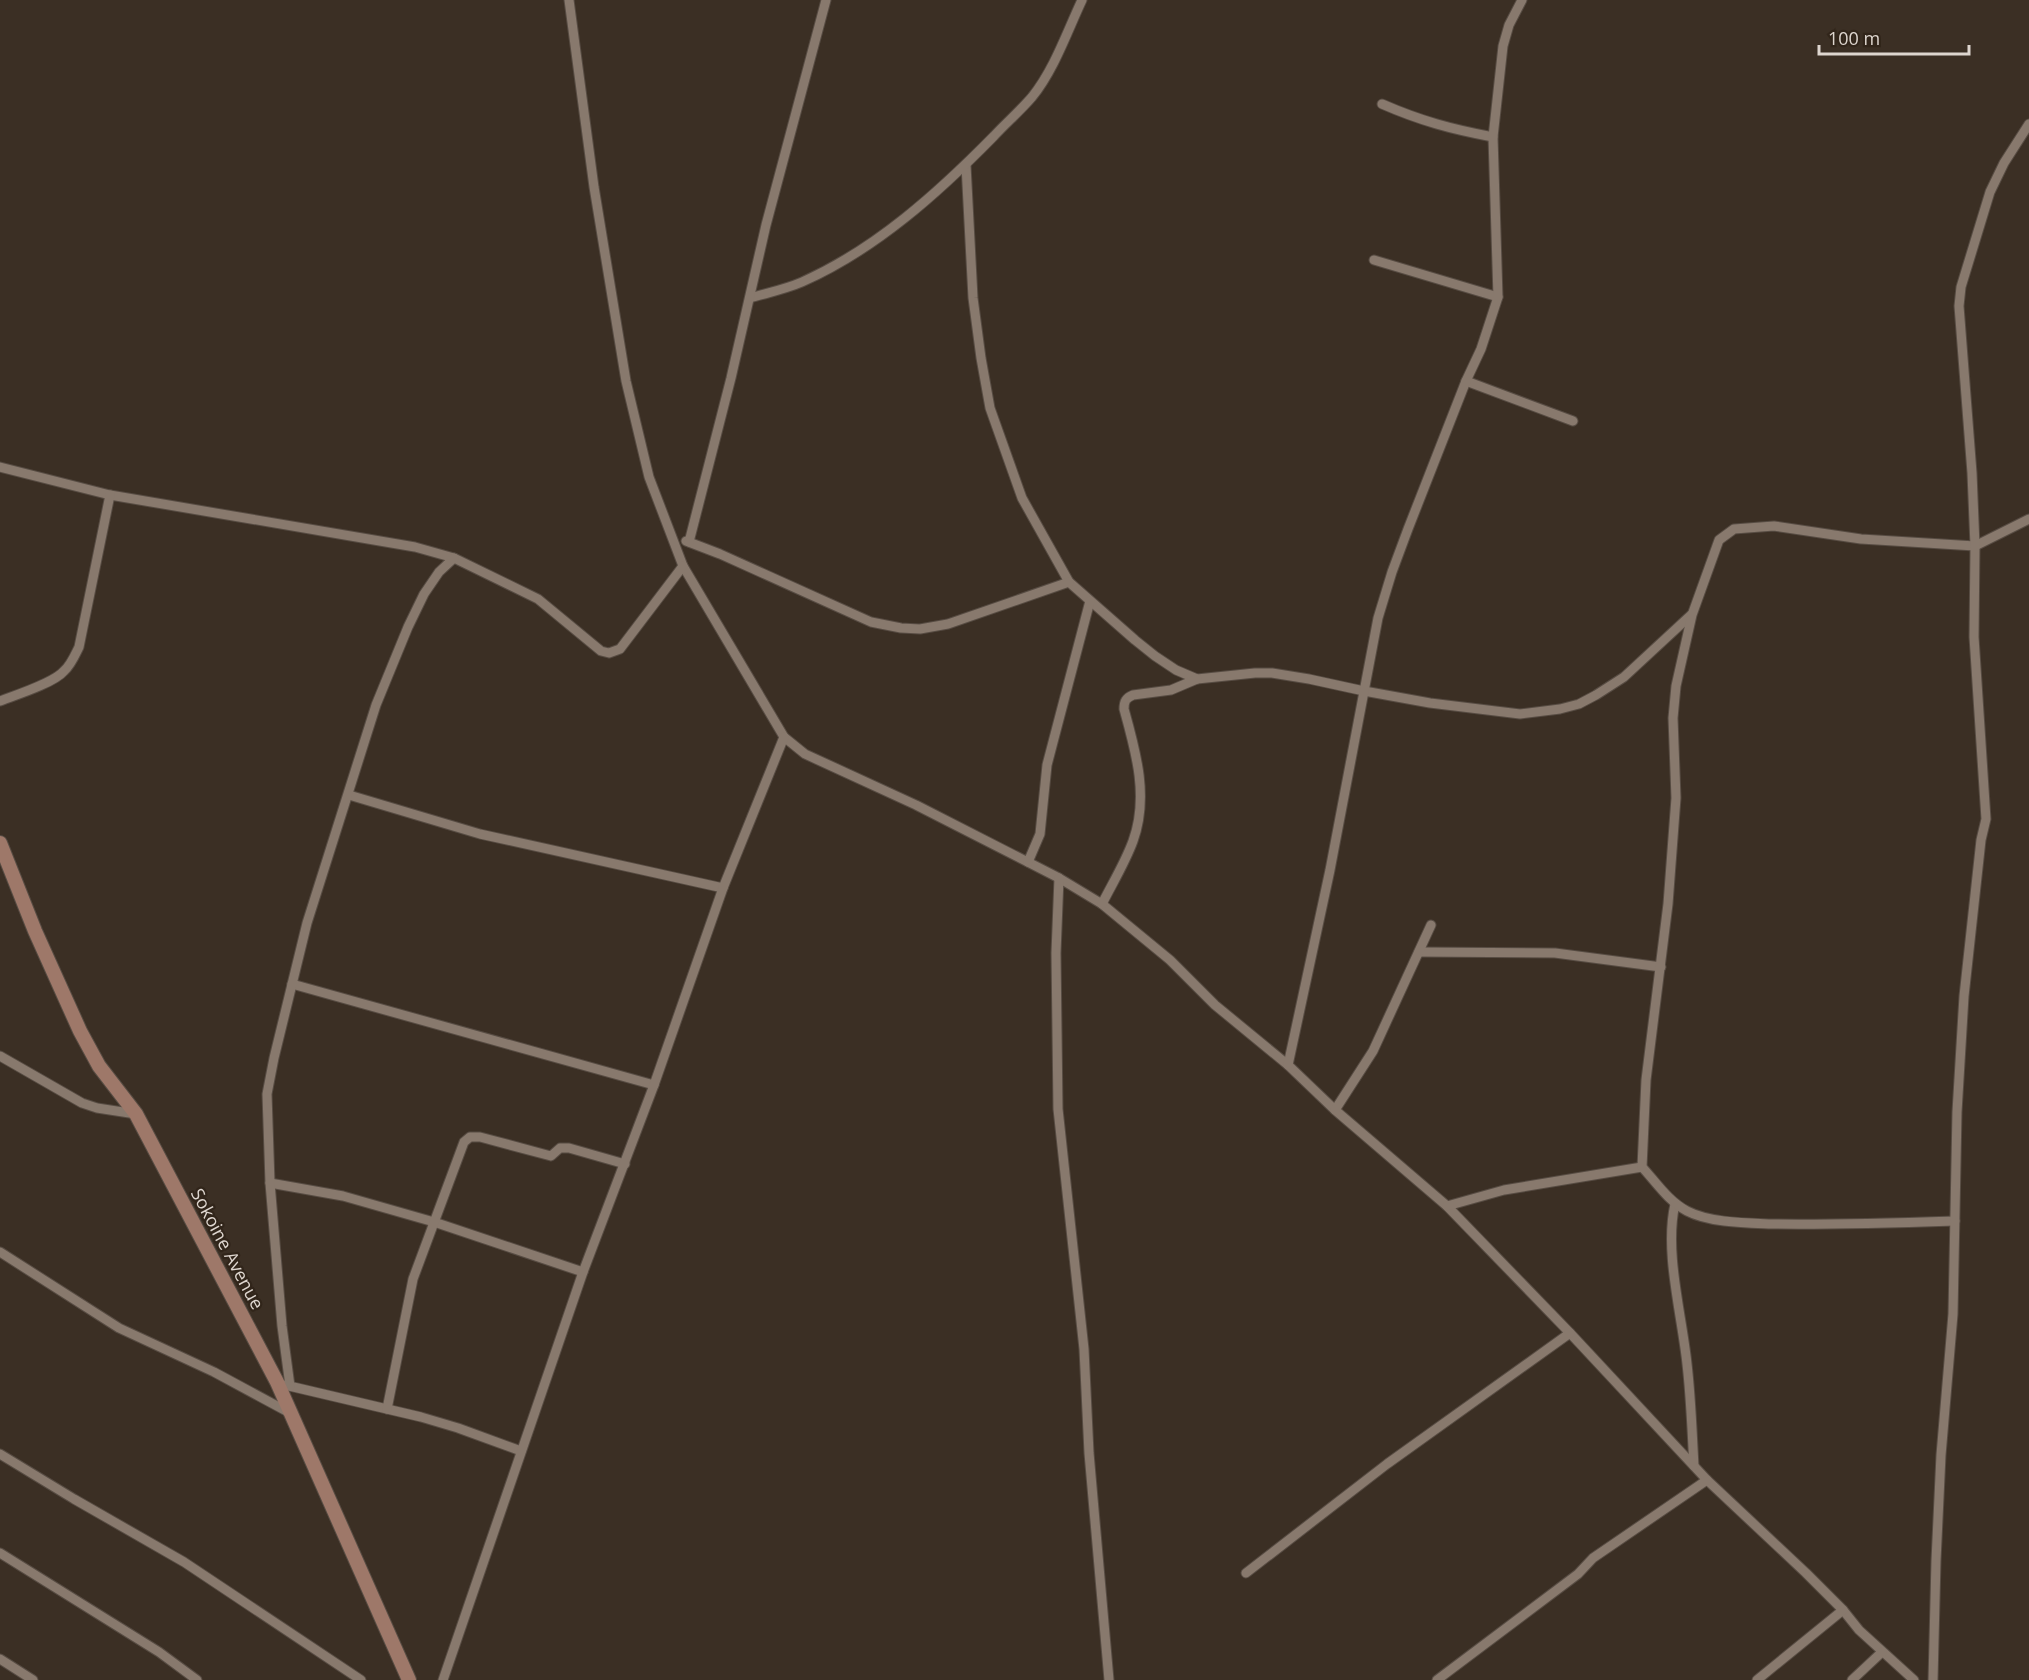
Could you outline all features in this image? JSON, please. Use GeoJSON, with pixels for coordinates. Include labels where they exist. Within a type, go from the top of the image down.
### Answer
{"type":"FeatureCollection","features":[{"type":"Feature","properties":{"kind":"street"},"geometry":{"type":"LineString","coordinates":[[569,0],[594,187],[626,381],[649,477],[682,566],[784,737],[805,754],[916,805],[1059,878],[1102,904],[1170,960],[1215,1005],[1288,1065],[1335,1110],[1447,1206],[1570,1333],[1707,1480],[1843,1610],[1859,1630],[1914,1680]]}},
{"type":"Feature","properties":{"kind":"street"},"geometry":{"type":"LineString","coordinates":[[689,542],[766,225],[826,0]]}},
{"type":"Feature","properties":{"kind":"street"},"geometry":{"type":"LineString","coordinates":[[750,298],[802,282],[867,245],[914,212],[966,165],[1032,96],[1051,65],[1082,0]]}},
{"type":"Feature","properties":{"kind":"street"},"geometry":{"type":"LineString","coordinates":[[1288,1065],[1330,870],[1378,618],[1392,572],[1466,381],[1481,350],[1498,297],[1493,137],[1503,46],[1509,25],[1522,0]]}},
{"type":"Feature","properties":{"kind":"street"},"geometry":{"type":"LineString","coordinates":[[1382,104],[1419,120],[1493,137]]}},
{"type":"Feature","properties":{"kind":"street"},"geometry":{"type":"LineString","coordinates":[[1933,1680],[1941,1455],[1953,1314],[1958,1112],[1964,996],[1981,840],[1986,819],[1974,637],[1975,546],[1972,473],[1959,306],[1961,287],[1990,192],[2004,163],[2029,124]]}},
{"type":"Feature","properties":{"kind":"street"},"geometry":{"type":"LineString","coordinates":[[966,165],[973,298],[981,358],[990,408],[1022,498],[1069,582],[1155,656],[1176,670],[1197,679]]}},
{"type":"Feature","properties":{"kind":"street"},"geometry":{"type":"LineString","coordinates":[[1374,260],[1498,297]]}},
{"type":"Feature","properties":{"kind":"street"},"geometry":{"type":"LineString","coordinates":[[1466,381],[1573,421]]}},
{"type":"Feature","properties":{"kind":"street"},"geometry":{"type":"LineString","coordinates":[[0,467],[110,495],[384,541],[454,558],[538,599],[601,651],[609,653],[620,649],[682,566]]}},
{"type":"Feature","properties":{"kind":"street"},"geometry":{"type":"LineString","coordinates":[[0,701],[53,679],[70,665],[79,647],[84,627],[110,495]]}},
{"type":"Feature","properties":{"kind":"street"},"geometry":{"type":"LineString","coordinates":[[1955,1221],[1822,1225],[1743,1223],[1705,1217],[1675,1204],[1642,1167],[1647,1080],[1668,904],[1676,798],[1673,718],[1676,686],[1692,615],[1719,540],[1734,529],[1774,526],[1861,539],[1975,546],[2029,519]]}},
{"type":"Feature","properties":{"kind":"street"},"geometry":{"type":"LineString","coordinates":[[673,539],[689,542],[871,622],[901,628],[920,629],[948,624],[1069,582]]}},
{"type":"Feature","properties":{"kind":"street"},"geometry":{"type":"LineString","coordinates":[[454,558],[439,572],[424,594],[376,705],[307,923],[267,1094],[270,1183],[282,1326],[283,1384],[458,1428],[521,1451]]}},
{"type":"Feature","properties":{"kind":"street"},"geometry":{"type":"LineString","coordinates":[[1028,862],[1040,834],[1047,765],[1090,601]]}},
{"type":"Feature","properties":{"kind":"street"},"geometry":{"type":"LineString","coordinates":[[1102,904],[1134,840],[1140,801],[1138,763],[1124,709],[1127,698],[1133,695],[1171,690],[1197,679],[1272,673],[1430,703],[1520,714],[1560,709],[1579,704],[1624,676],[1692,615]]}},
{"type":"Feature","properties":{"kind":"street"},"geometry":{"type":"LineString","coordinates":[[443,1680],[583,1272],[654,1085],[723,888],[784,737]]}},
{"type":"Feature","properties":{"kind":"street"},"geometry":{"type":"LineString","coordinates":[[349,795],[480,834],[723,888]]}},
{"type":"Feature","properties":{"kind":"street","name":"Sokoine Avenue"},"geometry":{"type":"LineString","coordinates":[[1,848],[39,942],[80,1031],[99,1066],[136,1114],[283,1384],[290,1413],[409,1680]]}},
{"type":"Feature","properties":{"kind":"street"},"geometry":{"type":"LineString","coordinates":[[1059,878],[1056,953],[1058,1109],[1084,1349],[1089,1453],[1109,1680]]}},
{"type":"Feature","properties":{"kind":"street"},"geometry":{"type":"LineString","coordinates":[[1335,1110],[1373,1051],[1431,925]]}},
{"type":"Feature","properties":{"kind":"street"},"geometry":{"type":"LineString","coordinates":[[1419,952],[1555,953],[1661,967]]}},
{"type":"Feature","properties":{"kind":"street"},"geometry":{"type":"LineString","coordinates":[[292,984],[654,1085]]}},
{"type":"Feature","properties":{"kind":"street"},"geometry":{"type":"LineString","coordinates":[[0,1056],[82,1103],[97,1108],[136,1114]]}},
{"type":"Feature","properties":{"kind":"street"},"geometry":{"type":"LineString","coordinates":[[387,1409],[413,1279],[464,1142],[470,1137],[480,1137],[551,1156],[560,1148],[569,1148],[625,1164]]}},
{"type":"Feature","properties":{"kind":"street"},"geometry":{"type":"LineString","coordinates":[[1447,1206],[1504,1190],[1642,1167]]}},
{"type":"Feature","properties":{"kind":"street"},"geometry":{"type":"LineString","coordinates":[[270,1183],[343,1196],[434,1222],[583,1272]]}},
{"type":"Feature","properties":{"kind":"street"},"geometry":{"type":"LineString","coordinates":[[1675,1204],[1671,1230],[1688,1366],[1694,1466]]}},
{"type":"Feature","properties":{"kind":"street"},"geometry":{"type":"LineString","coordinates":[[0,1252],[118,1328],[214,1372],[290,1413]]}},
{"type":"Feature","properties":{"kind":"street"},"geometry":{"type":"LineString","coordinates":[[1246,1573],[1387,1464],[1570,1333]]}},
{"type":"Feature","properties":{"kind":"street"},"geometry":{"type":"LineString","coordinates":[[0,1454],[184,1562],[361,1680]]}},
{"type":"Feature","properties":{"kind":"street"},"geometry":{"type":"LineString","coordinates":[[1437,1680],[1578,1574],[1593,1558],[1707,1480]]}},
{"type":"Feature","properties":{"kind":"street"},"geometry":{"type":"LineString","coordinates":[[0,1553],[159,1652],[197,1680]]}},
{"type":"Feature","properties":{"kind":"street"},"geometry":{"type":"LineString","coordinates":[[1757,1680],[1843,1610]]}},
{"type":"Feature","properties":{"kind":"street"},"geometry":{"type":"LineString","coordinates":[[1852,1680],[1882,1652]]}},
{"type":"Feature","properties":{"kind":"street"},"geometry":{"type":"LineString","coordinates":[[0,1659],[33,1680]]}}]}
